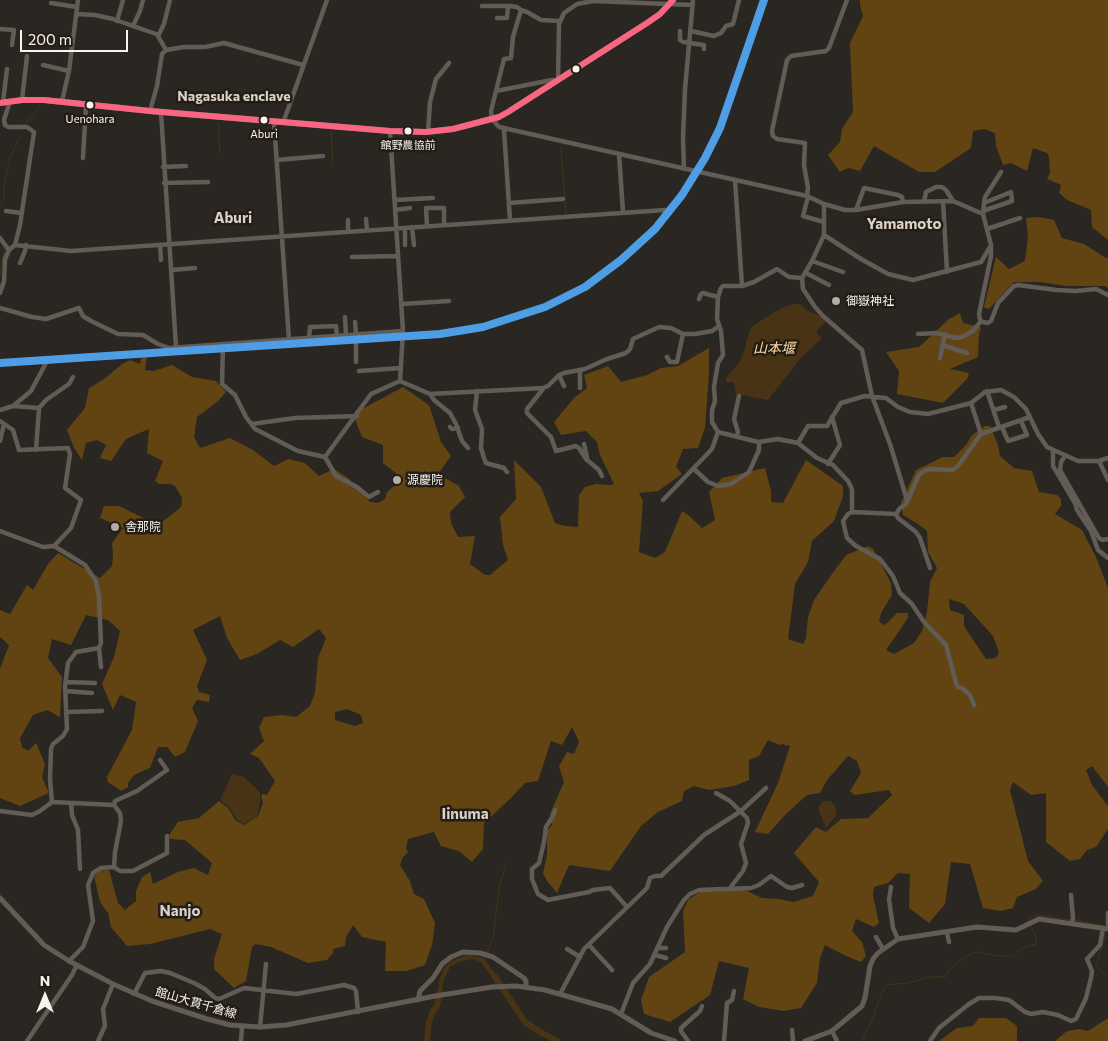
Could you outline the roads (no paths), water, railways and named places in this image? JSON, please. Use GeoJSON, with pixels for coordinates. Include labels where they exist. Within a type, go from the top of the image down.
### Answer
{"type":"FeatureCollection","features":[{"type":"Feature","properties":{"kind":"highway"},"geometry":{"type":"LineString","coordinates":[[4,102],[22,100],[62,101],[150,111],[390,131],[428,132],[462,128],[492,120],[525,103],[647,23],[672,2]]}},
{"type":"Feature","properties":{"kind":"main road","name":"館山大貫千倉線"},"geometry":{"type":"LineString","coordinates":[[0,898],[44,945],[69,961],[134,994],[207,1019],[242,1026],[260,1027],[294,1024],[435,996],[495,986],[506,986],[526,987],[560,994],[601,1006],[622,1014],[652,1033],[675,1041]]}},
{"type":"Feature","properties":{"kind":"main road"},"geometry":{"type":"LineString","coordinates":[[806,1041],[832,1031],[864,1003],[871,962],[878,953],[898,939],[977,927],[1016,930],[1045,919],[1073,921],[1106,928]]}},
{"type":"Feature","properties":{"kind":"main road"},"geometry":{"type":"LineString","coordinates":[[418,1000],[420,991],[429,984],[442,964],[449,958],[463,952],[487,954],[524,978],[526,987]]}},
{"type":"Feature","properties":{"kind":"street"},"geometry":{"type":"LineString","coordinates":[[62,101],[69,70],[78,0]]}},
{"type":"Feature","properties":{"kind":"street"},"geometry":{"type":"LineString","coordinates":[[117,21],[123,0]]}},
{"type":"Feature","properties":{"kind":"street"},"geometry":{"type":"LineString","coordinates":[[133,26],[140,11],[142,0]]}},
{"type":"Feature","properties":{"kind":"street"},"geometry":{"type":"LineString","coordinates":[[158,36],[164,24],[169,0]]}},
{"type":"Feature","properties":{"kind":"street"},"geometry":{"type":"LineString","coordinates":[[283,123],[327,0]]}},
{"type":"Feature","properties":{"kind":"street"},"geometry":{"type":"LineString","coordinates":[[691,32],[714,36],[721,33],[726,26],[733,24],[739,0]]}},
{"type":"Feature","properties":{"kind":"street"},"geometry":{"type":"LineString","coordinates":[[824,222],[802,216],[808,196],[804,166],[805,143],[777,139],[773,136],[772,131],[787,60],[791,56],[826,51],[829,48],[847,0]]}},
{"type":"Feature","properties":{"kind":"street"},"geometry":{"type":"LineString","coordinates":[[496,91],[558,80],[557,42],[559,21],[564,13],[580,3],[593,1],[693,3],[684,108],[684,169]]}},
{"type":"Feature","properties":{"kind":"street"},"geometry":{"type":"LineString","coordinates":[[51,3],[77,7]]}},
{"type":"Feature","properties":{"kind":"street"},"geometry":{"type":"LineString","coordinates":[[482,6],[516,7],[541,20],[559,21]]}},
{"type":"Feature","properties":{"kind":"street"},"geometry":{"type":"LineString","coordinates":[[497,18],[507,18],[508,6]]}},
{"type":"Feature","properties":{"kind":"street"},"geometry":{"type":"LineString","coordinates":[[521,10],[513,37],[510,58],[504,59],[491,111],[492,120],[504,130],[808,196],[824,204],[845,210],[856,210],[903,202],[952,201],[983,213],[1012,201],[1011,192],[984,203]]}},
{"type":"Feature","properties":{"kind":"street"},"geometry":{"type":"LineString","coordinates":[[77,14],[95,15],[156,34],[166,50]]}},
{"type":"Feature","properties":{"kind":"street"},"geometry":{"type":"LineString","coordinates":[[0,28],[14,30],[12,45]]}},
{"type":"Feature","properties":{"kind":"street"},"geometry":{"type":"LineString","coordinates":[[680,31],[680,40],[704,45],[704,49]]}},
{"type":"Feature","properties":{"kind":"street"},"geometry":{"type":"LineString","coordinates":[[150,111],[157,86],[162,54],[166,50],[184,47],[205,47],[224,43],[303,65]]}},
{"type":"Feature","properties":{"kind":"street"},"geometry":{"type":"LineString","coordinates":[[22,100],[27,56]]}},
{"type":"Feature","properties":{"kind":"street"},"geometry":{"type":"LineString","coordinates":[[428,132],[430,102],[436,79],[449,63]]}},
{"type":"Feature","properties":{"kind":"street"},"geometry":{"type":"LineString","coordinates":[[43,65],[69,70]]}},
{"type":"Feature","properties":{"kind":"street"},"geometry":{"type":"LineString","coordinates":[[0,293],[4,281],[5,259],[9,250],[15,245],[22,213],[34,132],[27,128],[8,127],[5,125],[4,102],[7,69]]}},
{"type":"Feature","properties":{"kind":"street"},"geometry":{"type":"LineString","coordinates":[[83,158],[86,104]]}},
{"type":"Feature","properties":{"kind":"street"},"geometry":{"type":"LineString","coordinates":[[161,112],[164,183],[176,347]]}},
{"type":"Feature","properties":{"kind":"street"},"geometry":{"type":"LineString","coordinates":[[274,122],[289,340]]}},
{"type":"Feature","properties":{"kind":"street"},"geometry":{"type":"LineString","coordinates":[[504,130],[510,220]]}},
{"type":"Feature","properties":{"kind":"street"},"geometry":{"type":"LineString","coordinates":[[390,131],[402,304],[403,331],[400,381]]}},
{"type":"Feature","properties":{"kind":"street"},"geometry":{"type":"LineString","coordinates":[[619,154],[623,212]]}},
{"type":"Feature","properties":{"kind":"street"},"geometry":{"type":"LineString","coordinates":[[277,160],[323,156]]}},
{"type":"Feature","properties":{"kind":"street"},"geometry":{"type":"LineString","coordinates":[[164,167],[186,166]]}},
{"type":"Feature","properties":{"kind":"street"},"geometry":{"type":"LineString","coordinates":[[981,321],[979,314],[991,256],[991,245],[983,213],[984,203],[985,197],[1000,172]]}},
{"type":"Feature","properties":{"kind":"street"},"geometry":{"type":"LineString","coordinates":[[736,180],[742,286]]}},
{"type":"Feature","properties":{"kind":"street"},"geometry":{"type":"LineString","coordinates":[[164,183],[208,182]]}},
{"type":"Feature","properties":{"kind":"street"},"geometry":{"type":"LineString","coordinates":[[924,202],[926,192],[936,187],[942,187],[946,190],[952,201]]}},
{"type":"Feature","properties":{"kind":"street"},"geometry":{"type":"LineString","coordinates":[[856,210],[864,188],[898,195],[902,198],[903,202]]}},
{"type":"Feature","properties":{"kind":"street"},"geometry":{"type":"LineString","coordinates":[[395,200],[433,198]]}},
{"type":"Feature","properties":{"kind":"street"},"geometry":{"type":"LineString","coordinates":[[508,203],[563,200]]}},
{"type":"Feature","properties":{"kind":"street"},"geometry":{"type":"LineString","coordinates":[[943,201],[947,272]]}},
{"type":"Feature","properties":{"kind":"street"},"geometry":{"type":"LineString","coordinates":[[824,204],[824,235],[802,278],[803,288],[815,307],[862,350],[872,396],[888,437],[907,500]]}},
{"type":"Feature","properties":{"kind":"street"},"geometry":{"type":"LineString","coordinates":[[395,210],[410,208]]}},
{"type":"Feature","properties":{"kind":"street"},"geometry":{"type":"LineString","coordinates":[[427,226],[426,208],[444,208],[444,225]]}},
{"type":"Feature","properties":{"kind":"street"},"geometry":{"type":"LineString","coordinates":[[15,245],[71,251],[665,210]]}},
{"type":"Feature","properties":{"kind":"street"},"geometry":{"type":"LineString","coordinates":[[6,211],[22,213]]}},
{"type":"Feature","properties":{"kind":"street"},"geometry":{"type":"LineString","coordinates":[[987,229],[1020,218]]}},
{"type":"Feature","properties":{"kind":"street"},"geometry":{"type":"LineString","coordinates":[[366,219],[367,230]]}},
{"type":"Feature","properties":{"kind":"street"},"geometry":{"type":"LineString","coordinates":[[348,220],[348,232]]}},
{"type":"Feature","properties":{"kind":"street"},"geometry":{"type":"LineString","coordinates":[[412,227],[414,245]]}},
{"type":"Feature","properties":{"kind":"street"},"geometry":{"type":"LineString","coordinates":[[405,228],[405,245]]}},
{"type":"Feature","properties":{"kind":"street"},"geometry":{"type":"LineString","coordinates":[[824,235],[861,260],[888,274],[913,280],[980,262],[991,245]]}},
{"type":"Feature","properties":{"kind":"street"},"geometry":{"type":"LineString","coordinates":[[0,238],[9,250]]}},
{"type":"Feature","properties":{"kind":"street"},"geometry":{"type":"LineString","coordinates":[[20,263],[26,245]]}},
{"type":"Feature","properties":{"kind":"street"},"geometry":{"type":"LineString","coordinates":[[160,245],[161,260]]}},
{"type":"Feature","properties":{"kind":"street"},"geometry":{"type":"LineString","coordinates":[[352,257],[398,256]]}},
{"type":"Feature","properties":{"kind":"street"},"geometry":{"type":"LineString","coordinates":[[812,261],[843,272]]}},
{"type":"Feature","properties":{"kind":"street"},"geometry":{"type":"LineString","coordinates":[[171,270],[196,268]]}},
{"type":"Feature","properties":{"kind":"street"},"geometry":{"type":"LineString","coordinates":[[802,278],[789,277],[777,269],[754,282],[742,286],[723,286],[718,297],[717,319],[723,355],[718,363],[714,386],[715,401],[711,418],[718,432],[759,442],[778,439],[798,443],[817,458],[833,466],[851,486],[852,512]]}},
{"type":"Feature","properties":{"kind":"street"},"geometry":{"type":"LineString","coordinates":[[806,273],[829,285]]}},
{"type":"Feature","properties":{"kind":"street"},"geometry":{"type":"LineString","coordinates":[[981,321],[988,323],[991,321],[998,303],[1014,286],[1018,285],[1056,290],[1096,289],[1108,296]]}},
{"type":"Feature","properties":{"kind":"street"},"geometry":{"type":"LineString","coordinates":[[699,299],[703,293],[718,297]]}},
{"type":"Feature","properties":{"kind":"street"},"geometry":{"type":"LineString","coordinates":[[402,304],[449,301]]}},
{"type":"Feature","properties":{"kind":"street"},"geometry":{"type":"LineString","coordinates":[[0,308],[46,319],[79,308],[83,316],[118,334],[143,335],[165,348],[403,331]]}},
{"type":"Feature","properties":{"kind":"street"},"geometry":{"type":"LineString","coordinates":[[345,317],[346,335]]}},
{"type":"Feature","properties":{"kind":"street"},"geometry":{"type":"LineString","coordinates":[[918,334],[945,334],[957,338],[962,337],[973,331],[981,321]]}},
{"type":"Feature","properties":{"kind":"street"},"geometry":{"type":"LineString","coordinates":[[355,322],[356,334]]}},
{"type":"Feature","properties":{"kind":"street"},"geometry":{"type":"LineString","coordinates":[[309,338],[310,327],[336,326],[336,336]]}},
{"type":"Feature","properties":{"kind":"street"},"geometry":{"type":"LineString","coordinates":[[325,457],[357,416],[371,394],[400,381],[430,394],[543,388],[548,386],[559,375],[580,371],[626,353],[630,349],[633,339],[659,327],[671,328],[684,334],[695,334],[712,331],[719,326]]}},
{"type":"Feature","properties":{"kind":"street"},"geometry":{"type":"LineString","coordinates":[[667,357],[670,362],[677,362],[684,334]]}},
{"type":"Feature","properties":{"kind":"street"},"geometry":{"type":"LineString","coordinates":[[940,358],[945,334]]}},
{"type":"Feature","properties":{"kind":"street"},"geometry":{"type":"LineString","coordinates":[[223,344],[222,384],[235,395],[246,417],[259,432],[298,451],[325,457],[336,476],[357,487],[370,497],[378,492]]}},
{"type":"Feature","properties":{"kind":"street"},"geometry":{"type":"LineString","coordinates":[[356,344],[356,362]]}},
{"type":"Feature","properties":{"kind":"street"},"geometry":{"type":"LineString","coordinates":[[942,345],[967,353]]}},
{"type":"Feature","properties":{"kind":"street"},"geometry":{"type":"LineString","coordinates":[[0,411],[13,406],[31,391],[46,363]]}},
{"type":"Feature","properties":{"kind":"street"},"geometry":{"type":"LineString","coordinates":[[359,371],[400,368]]}},
{"type":"Feature","properties":{"kind":"street"},"geometry":{"type":"LineString","coordinates":[[580,371],[580,388]]}},
{"type":"Feature","properties":{"kind":"street"},"geometry":{"type":"LineString","coordinates":[[559,375],[564,386]]}},
{"type":"Feature","properties":{"kind":"street"},"geometry":{"type":"LineString","coordinates":[[36,450],[39,408],[46,400],[69,384],[73,377]]}},
{"type":"Feature","properties":{"kind":"street"},"geometry":{"type":"LineString","coordinates":[[543,388],[527,409],[527,413],[551,437],[556,451],[576,446],[589,462],[599,470],[602,476]]}},
{"type":"Feature","properties":{"kind":"street"},"geometry":{"type":"LineString","coordinates":[[798,443],[808,426],[825,427],[841,403],[872,396],[886,398],[904,410],[920,415],[971,404],[987,391],[1002,390],[1008,392],[1026,409],[1042,441],[1053,451],[1078,461],[1099,461],[1108,458]]}},
{"type":"Feature","properties":{"kind":"street"},"geometry":{"type":"LineString","coordinates":[[477,391],[475,414],[482,429],[484,458],[486,463],[504,468],[507,472]]}},
{"type":"Feature","properties":{"kind":"street"},"geometry":{"type":"LineString","coordinates":[[987,391],[1008,441],[1026,435],[1021,421]]}},
{"type":"Feature","properties":{"kind":"street"},"geometry":{"type":"LineString","coordinates":[[430,394],[434,400],[450,413],[462,441],[468,448]]}},
{"type":"Feature","properties":{"kind":"street"},"geometry":{"type":"LineString","coordinates":[[736,436],[738,432],[734,419],[739,396]]}},
{"type":"Feature","properties":{"kind":"street"},"geometry":{"type":"LineString","coordinates":[[971,404],[982,434]]}},
{"type":"Feature","properties":{"kind":"street"},"geometry":{"type":"LineString","coordinates":[[13,406],[39,408]]}},
{"type":"Feature","properties":{"kind":"street"},"geometry":{"type":"LineString","coordinates":[[994,410],[1005,407]]}},
{"type":"Feature","properties":{"kind":"street"},"geometry":{"type":"LineString","coordinates":[[252,424],[295,418],[357,416]]}},
{"type":"Feature","properties":{"kind":"street"},"geometry":{"type":"LineString","coordinates":[[828,464],[840,445],[832,417]]}},
{"type":"Feature","properties":{"kind":"street"},"geometry":{"type":"LineString","coordinates":[[896,514],[907,500],[919,475],[924,471],[929,468],[953,470],[982,434],[1030,417]]}},
{"type":"Feature","properties":{"kind":"street"},"geometry":{"type":"LineString","coordinates":[[2,422],[13,430],[19,450],[68,448],[70,454],[66,488],[81,500],[70,528],[54,546]]}},
{"type":"Feature","properties":{"kind":"street"},"geometry":{"type":"LineString","coordinates":[[0,441],[2,422]]}},
{"type":"Feature","properties":{"kind":"street"},"geometry":{"type":"LineString","coordinates":[[450,426],[452,429],[458,428]]}},
{"type":"Feature","properties":{"kind":"street"},"geometry":{"type":"LineString","coordinates":[[663,500],[712,449],[718,432]]}},
{"type":"Feature","properties":{"kind":"street"},"geometry":{"type":"LineString","coordinates":[[694,469],[708,482],[718,486],[732,484],[749,472],[758,450],[759,442]]}},
{"type":"Feature","properties":{"kind":"street"},"geometry":{"type":"LineString","coordinates":[[584,444],[584,450],[589,462]]}},
{"type":"Feature","properties":{"kind":"street"},"geometry":{"type":"LineString","coordinates":[[1053,451],[1053,466],[1091,531],[1098,550],[1108,558]]}},
{"type":"Feature","properties":{"kind":"street"},"geometry":{"type":"LineString","coordinates":[[1065,456],[1061,462],[1060,470],[1099,538],[1102,540],[1108,539]]}},
{"type":"Feature","properties":{"kind":"street"},"geometry":{"type":"LineString","coordinates":[[1099,461],[1108,480]]}},
{"type":"Feature","properties":{"kind":"street"},"geometry":{"type":"LineString","coordinates":[[896,514],[852,512],[848,514],[843,521],[849,541],[880,559],[893,576],[900,593],[912,604],[924,622],[946,645],[956,683],[958,687],[962,688],[970,696],[974,705]]}},
{"type":"Feature","properties":{"kind":"street"},"geometry":{"type":"LineString","coordinates":[[896,514],[920,538],[930,568]]}},
{"type":"Feature","properties":{"kind":"street"},"geometry":{"type":"LineString","coordinates":[[0,531],[43,547],[54,546],[85,565],[96,581],[99,597],[100,667]]}},
{"type":"Feature","properties":{"kind":"street"},"geometry":{"type":"LineString","coordinates":[[52,802],[50,779],[51,749],[53,744],[63,736],[66,730],[68,663],[76,652],[99,648]]}},
{"type":"Feature","properties":{"kind":"street"},"geometry":{"type":"LineString","coordinates":[[66,682],[95,683]]}},
{"type":"Feature","properties":{"kind":"street"},"geometry":{"type":"LineString","coordinates":[[66,691],[92,693]]}},
{"type":"Feature","properties":{"kind":"street"},"geometry":{"type":"LineString","coordinates":[[66,712],[102,711]]}},
{"type":"Feature","properties":{"kind":"street"},"geometry":{"type":"LineString","coordinates":[[114,805],[115,800],[137,791],[167,770],[160,760]]}},
{"type":"Feature","properties":{"kind":"street"},"geometry":{"type":"LineString","coordinates":[[560,994],[580,957],[589,945],[647,888],[650,878],[661,876],[704,835],[741,811],[766,788]]}},
{"type":"Feature","properties":{"kind":"street"},"geometry":{"type":"LineString","coordinates":[[716,793],[730,801],[741,811],[747,818],[748,823],[741,844],[746,863],[743,871],[730,888]]}},
{"type":"Feature","properties":{"kind":"street"},"geometry":{"type":"LineString","coordinates":[[0,811],[32,815],[52,802],[114,805]]}},
{"type":"Feature","properties":{"kind":"street"},"geometry":{"type":"LineString","coordinates":[[71,803],[72,815],[78,830],[80,869]]}},
{"type":"Feature","properties":{"kind":"street"},"geometry":{"type":"LineString","coordinates":[[114,805],[120,813],[121,821],[114,867]]}},
{"type":"Feature","properties":{"kind":"street"},"geometry":{"type":"LineString","coordinates":[[555,810],[546,826],[539,863],[532,869],[532,879],[538,894],[548,900],[610,888],[627,907]]}},
{"type":"Feature","properties":{"kind":"street"},"geometry":{"type":"LineString","coordinates":[[69,961],[82,947],[93,921],[88,885],[93,873],[101,868],[114,867],[120,872],[133,871],[167,853],[166,836]]}},
{"type":"Feature","properties":{"kind":"street"},"geometry":{"type":"LineString","coordinates":[[622,1014],[633,983],[647,969],[686,897],[699,890],[753,887],[771,876],[787,887],[802,885]]}},
{"type":"Feature","properties":{"kind":"street"},"geometry":{"type":"LineString","coordinates":[[891,887],[889,899],[893,928],[898,939]]}},
{"type":"Feature","properties":{"kind":"street"},"geometry":{"type":"LineString","coordinates":[[1071,895],[1073,921]]}},
{"type":"Feature","properties":{"kind":"street"},"geometry":{"type":"LineString","coordinates":[[930,1041],[939,1028],[969,1004],[980,998],[1009,1000],[1025,1012],[1031,1014],[1043,1012],[1058,1015],[1071,1021],[1076,1019],[1086,998],[1092,978],[1092,971],[1087,959],[1100,945],[1106,928],[1108,913]]}},
{"type":"Feature","properties":{"kind":"street"},"geometry":{"type":"LineString","coordinates":[[892,921],[900,921]]}},
{"type":"Feature","properties":{"kind":"street"},"geometry":{"type":"LineString","coordinates":[[947,933],[949,942]]}},
{"type":"Feature","properties":{"kind":"street"},"geometry":{"type":"LineString","coordinates":[[876,937],[883,949]]}},
{"type":"Feature","properties":{"kind":"street"},"geometry":{"type":"LineString","coordinates":[[589,945],[612,970]]}},
{"type":"Feature","properties":{"kind":"street"},"geometry":{"type":"LineString","coordinates":[[658,948],[666,948]]}},
{"type":"Feature","properties":{"kind":"street"},"geometry":{"type":"LineString","coordinates":[[567,949],[580,957]]}},
{"type":"Feature","properties":{"kind":"street"},"geometry":{"type":"LineString","coordinates":[[655,955],[666,958]]}},
{"type":"Feature","properties":{"kind":"street"},"geometry":{"type":"LineString","coordinates":[[260,1027],[266,964]]}},
{"type":"Feature","properties":{"kind":"street"},"geometry":{"type":"LineString","coordinates":[[27,1041],[77,965]]}},
{"type":"Feature","properties":{"kind":"street"},"geometry":{"type":"LineString","coordinates":[[134,994],[145,973],[161,971],[205,988],[215,998],[219,999],[244,988],[296,994],[344,985],[350,986],[356,991],[358,1012]]}},
{"type":"Feature","properties":{"kind":"street"},"geometry":{"type":"LineString","coordinates":[[98,1041],[105,1026],[103,1009],[113,984]]}},
{"type":"Feature","properties":{"kind":"street"},"geometry":{"type":"LineString","coordinates":[[724,1041],[727,1003],[732,1000],[734,991]]}},
{"type":"Feature","properties":{"kind":"street"},"geometry":{"type":"LineString","coordinates":[[688,1041],[680,1031],[681,1028],[700,1011],[702,1006]]}},
{"type":"Feature","properties":{"kind":"street"},"geometry":{"type":"LineString","coordinates":[[241,1041],[242,1026]]}},
{"type":"Feature","properties":{"kind":"street"},"geometry":{"type":"LineString","coordinates":[[792,1030],[794,1041]]}},
{"type":"Feature","properties":{"kind":"street"},"geometry":{"type":"LineString","coordinates":[[832,1031],[837,1041]]}},
{"type":"Feature","properties":{"kind":"water","name":"山本堰"},"geometry":{"type":"Polygon","coordinates":[[[795,304],[800,304],[808,311],[820,316],[826,322],[817,332],[821,339],[800,359],[768,400],[736,394],[734,382],[726,382],[726,378],[739,363],[752,327],[771,314],[795,304]]]}},
{"type":"Feature","properties":{"kind":"water"},"geometry":{"type":"Polygon","coordinates":[[[232,774],[244,777],[260,792],[257,816],[244,824],[236,819],[230,808],[220,800],[232,774]]]}},
{"type":"Feature","properties":{"kind":"water"},"geometry":{"type":"Polygon","coordinates":[[[823,801],[830,801],[835,806],[837,814],[826,828],[818,808],[823,801]]]}},
{"type":"Feature","properties":{"kind":"water"},"geometry":{"type":"Polygon","coordinates":[[[467,955],[484,958],[502,983],[496,983],[481,962],[473,959],[461,961],[450,967],[443,981],[442,992],[438,993],[439,981],[444,968],[450,962],[467,955]]]}},
{"type":"Feature","properties":{"kind":"waterway"},"geometry":{"type":"LineString","coordinates":[[23,125],[35,114],[40,104]]}},
{"type":"Feature","properties":{"kind":"waterway"},"geometry":{"type":"LineString","coordinates":[[218,123],[220,154]]}},
{"type":"Feature","properties":{"kind":"waterway"},"geometry":{"type":"LineString","coordinates":[[331,132],[333,164]]}},
{"type":"Feature","properties":{"kind":"waterway"},"geometry":{"type":"LineString","coordinates":[[0,205],[4,198],[4,186],[10,158],[20,137]]}},
{"type":"Feature","properties":{"kind":"waterway"},"geometry":{"type":"LineString","coordinates":[[561,147],[566,214]]}},
{"type":"Feature","properties":{"kind":"waterway"},"geometry":{"type":"LineString","coordinates":[[0,276],[4,248],[2,244]]}},
{"type":"Feature","properties":{"kind":"waterway"},"geometry":{"type":"LineString","coordinates":[[487,953],[493,939],[499,889],[506,864]]}},
{"type":"Feature","properties":{"kind":"waterway"},"geometry":{"type":"LineString","coordinates":[[1029,920],[1029,917],[1039,915],[1070,920]]}},
{"type":"Feature","properties":{"kind":"waterway"},"geometry":{"type":"LineString","coordinates":[[1074,920],[1104,926]]}},
{"type":"Feature","properties":{"kind":"waterway"},"geometry":{"type":"LineString","coordinates":[[862,1041],[872,1021],[882,992],[887,985],[908,983],[929,977],[945,977],[953,966],[970,954],[978,952],[998,956],[1013,956],[1022,948],[1036,944],[1031,924]]}},
{"type":"Feature","properties":{"kind":"waterway"},"geometry":{"type":"LineString","coordinates":[[1105,931],[1097,967],[1108,978]]}},
{"type":"Feature","properties":{"kind":"waterway"},"geometry":{"type":"LineString","coordinates":[[495,977],[525,1022],[557,1041]]}},
{"type":"Feature","properties":{"kind":"waterway"},"geometry":{"type":"LineString","coordinates":[[427,1041],[429,1022],[437,1006],[440,991]]}},
{"type":"Feature","properties":{"kind":"place","name":"Uenohara"},"geometry":{"type":"Point","coordinates":[90,105]}},
{"type":"Feature","properties":{"kind":"place","name":"Aburi"},"geometry":{"type":"Point","coordinates":[264,120]}},
{"type":"Feature","properties":{"kind":"place","name":"館野農協前"},"geometry":{"type":"Point","coordinates":[408,131]}},
{"type":"Feature","properties":{"kind":"place","name":"御嶽神社"},"geometry":{"type":"Point","coordinates":[836,301]}},
{"type":"Feature","properties":{"kind":"place","name":"源慶院"},"geometry":{"type":"Point","coordinates":[397,480]}},
{"type":"Feature","properties":{"kind":"place","name":"舎那院"},"geometry":{"type":"Point","coordinates":[115,527]}},
{"type":"Feature","properties":{"kind":"district","name":"Nagasuka enclave"},"geometry":{"type":"Point","coordinates":[234,96]}},
{"type":"Feature","properties":{"kind":"district","name":"Aburi"},"geometry":{"type":"Point","coordinates":[233,218]}},
{"type":"Feature","properties":{"kind":"district","name":"Yamamoto"},"geometry":{"type":"Point","coordinates":[904,224]}},
{"type":"Feature","properties":{"kind":"district","name":"Iinuma"},"geometry":{"type":"Point","coordinates":[465,814]}},
{"type":"Feature","properties":{"kind":"district","name":"Nanjo"},"geometry":{"type":"Point","coordinates":[180,911]}}]}
